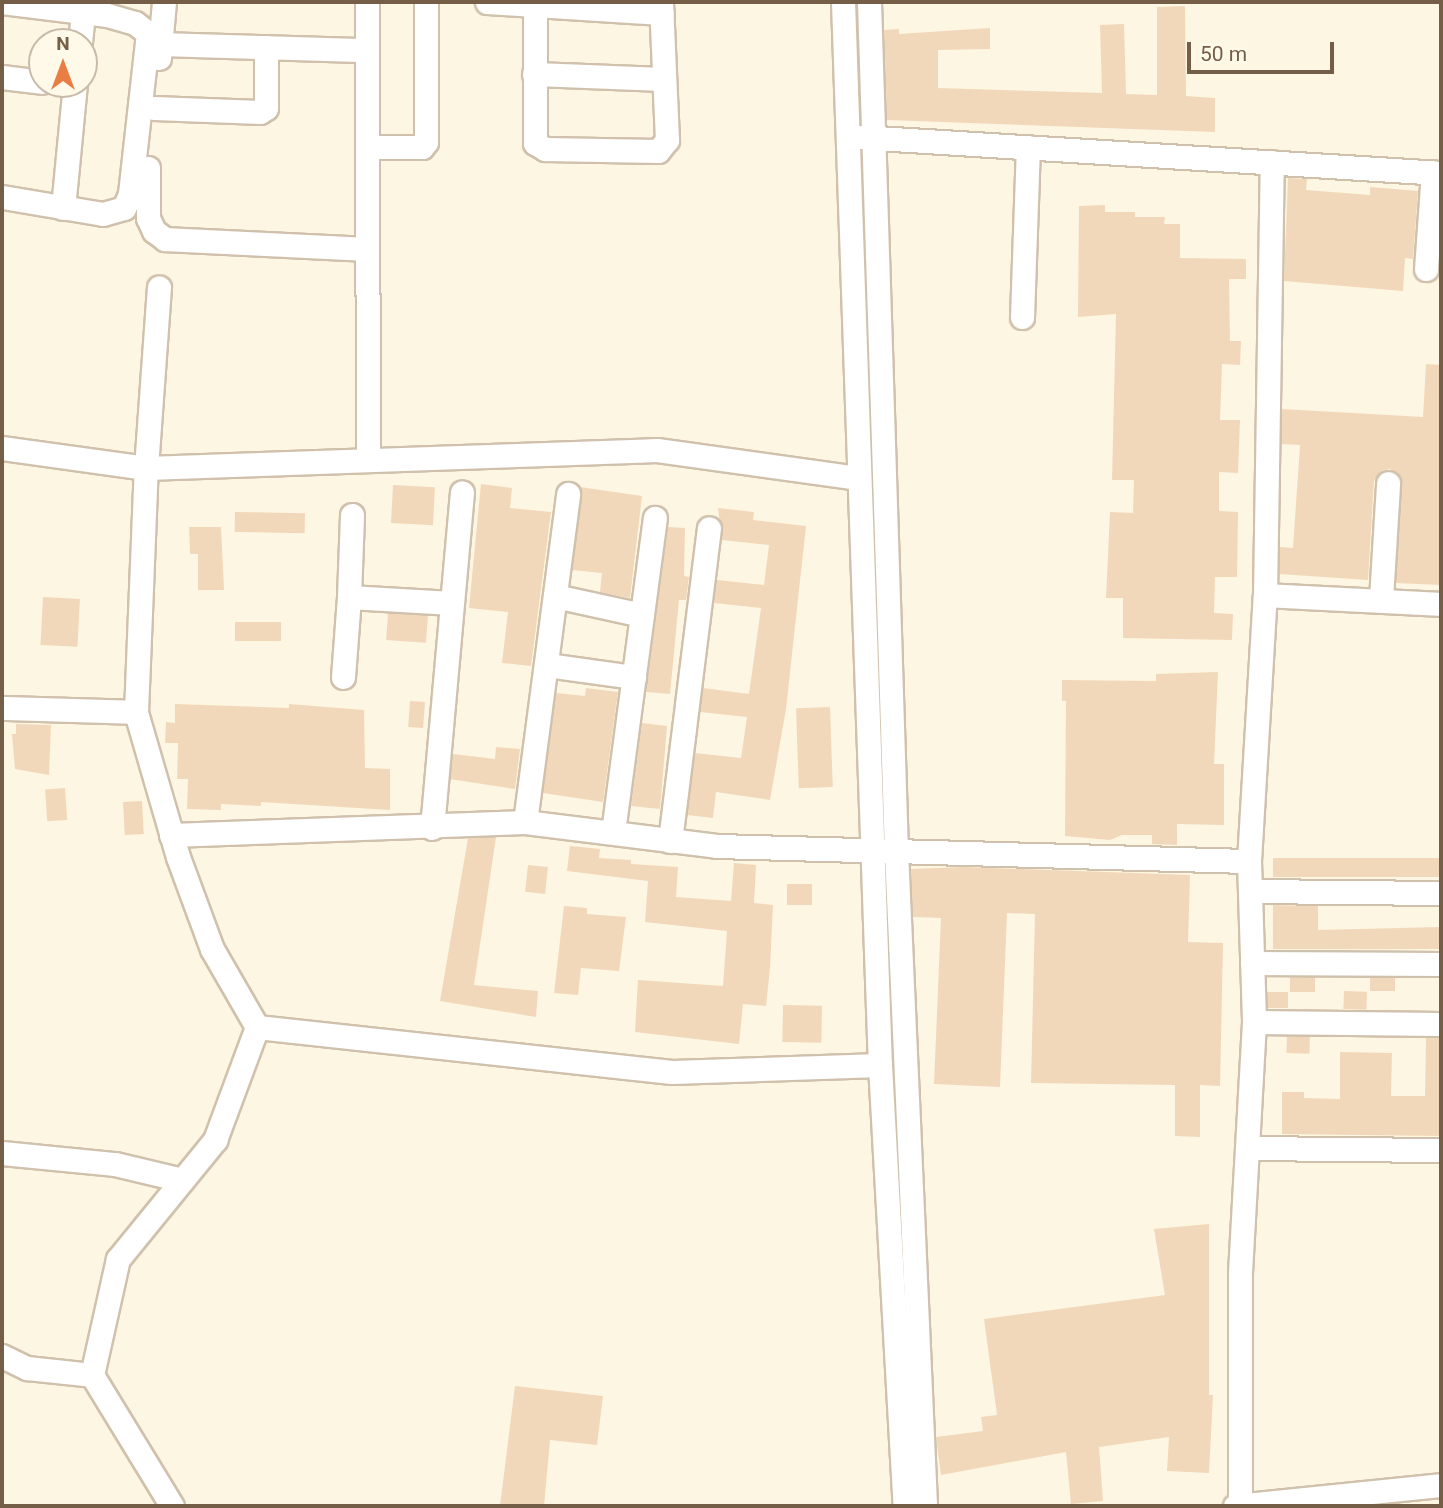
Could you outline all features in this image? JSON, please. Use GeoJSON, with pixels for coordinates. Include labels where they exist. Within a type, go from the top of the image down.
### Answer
{"type":"FeatureCollection","features":[{"type":"Feature","properties":{"kind":"street"},"geometry":{"type":"LineString","coordinates":[[2,2],[83,12],[108,8],[148,33],[130,194],[124,208],[114,214],[2,197]]}},
{"type":"Feature","properties":{"kind":"street"},"geometry":{"type":"LineString","coordinates":[[164,2],[145,199],[154,231],[165,239],[367,249]]}},
{"type":"Feature","properties":{"kind":"street"},"geometry":{"type":"LineString","coordinates":[[367,2],[368,460]]}},
{"type":"Feature","properties":{"kind":"street"},"geometry":{"type":"LineString","coordinates":[[367,146],[422,146],[426,142],[426,2]]}},
{"type":"Feature","properties":{"kind":"street"},"geometry":{"type":"LineString","coordinates":[[487,2],[662,7],[667,140],[658,151],[545,149],[535,143],[535,5]]}},
{"type":"Feature","properties":{"kind":"street"},"geometry":{"type":"LineString","coordinates":[[843,2],[880,1065],[905,1506]]}},
{"type":"Feature","properties":{"kind":"street"},"geometry":{"type":"LineString","coordinates":[[869,2],[896,851],[925,1506]]}},
{"type":"Feature","properties":{"kind":"street"},"geometry":{"type":"LineString","coordinates":[[81,28],[83,12]]}},
{"type":"Feature","properties":{"kind":"street"},"geometry":{"type":"LineString","coordinates":[[160,44],[367,50]]}},
{"type":"Feature","properties":{"kind":"street"},"geometry":{"type":"LineString","coordinates":[[154,108],[260,112],[266,108],[266,47]]}},
{"type":"Feature","properties":{"kind":"street"},"geometry":{"type":"LineString","coordinates":[[534,74],[664,79]]}},
{"type":"Feature","properties":{"kind":"street"},"geometry":{"type":"LineString","coordinates":[[2,77],[28,80]]}},
{"type":"Feature","properties":{"kind":"street"},"geometry":{"type":"LineString","coordinates":[[63,208],[68,98]]}},
{"type":"Feature","properties":{"kind":"street"},"geometry":{"type":"LineString","coordinates":[[847,136],[1437,172],[1426,269]]}},
{"type":"Feature","properties":{"kind":"street"},"geometry":{"type":"LineString","coordinates":[[1022,317],[1028,147]]}},
{"type":"Feature","properties":{"kind":"street"},"geometry":{"type":"LineString","coordinates":[[1272,162],[1265,595],[1249,861],[1254,1022],[1240,1298],[1238,1505],[1441,1485]]}},
{"type":"Feature","properties":{"kind":"street"},"geometry":{"type":"LineString","coordinates":[[159,287],[146,468],[136,712],[171,835],[212,949],[257,1027]]}},
{"type":"Feature","properties":{"kind":"street"},"geometry":{"type":"LineString","coordinates":[[2,448],[146,468],[657,450],[859,478]]}},
{"type":"Feature","properties":{"kind":"street"},"geometry":{"type":"LineString","coordinates":[[1381,599],[1388,483]]}},
{"type":"Feature","properties":{"kind":"street"},"geometry":{"type":"LineString","coordinates":[[432,828],[462,492]]}},
{"type":"Feature","properties":{"kind":"street"},"geometry":{"type":"LineString","coordinates":[[525,822],[568,494]]}},
{"type":"Feature","properties":{"kind":"street"},"geometry":{"type":"LineString","coordinates":[[343,677],[352,515]]}},
{"type":"Feature","properties":{"kind":"street"},"geometry":{"type":"LineString","coordinates":[[612,832],[655,518]]}},
{"type":"Feature","properties":{"kind":"street"},"geometry":{"type":"LineString","coordinates":[[670,841],[709,528]]}},
{"type":"Feature","properties":{"kind":"street"},"geometry":{"type":"LineString","coordinates":[[1265,595],[1441,604]]}},
{"type":"Feature","properties":{"kind":"street"},"geometry":{"type":"LineString","coordinates":[[555,596],[642,615]]}},
{"type":"Feature","properties":{"kind":"street"},"geometry":{"type":"LineString","coordinates":[[349,597],[452,603]]}},
{"type":"Feature","properties":{"kind":"street"},"geometry":{"type":"LineString","coordinates":[[547,665],[634,677]]}},
{"type":"Feature","properties":{"kind":"street"},"geometry":{"type":"LineString","coordinates":[[2,708],[136,712]]}},
{"type":"Feature","properties":{"kind":"street"},"geometry":{"type":"LineString","coordinates":[[171,835],[432,828],[525,822],[670,841],[896,851],[1249,861]]}},
{"type":"Feature","properties":{"kind":"street"},"geometry":{"type":"LineString","coordinates":[[1250,891],[1441,893]]}},
{"type":"Feature","properties":{"kind":"street"},"geometry":{"type":"LineString","coordinates":[[1252,963],[1441,964]]}},
{"type":"Feature","properties":{"kind":"street"},"geometry":{"type":"LineString","coordinates":[[1254,1022],[1441,1024]]}},
{"type":"Feature","properties":{"kind":"street"},"geometry":{"type":"LineString","coordinates":[[257,1027],[672,1072],[880,1065]]}},
{"type":"Feature","properties":{"kind":"street"},"geometry":{"type":"LineString","coordinates":[[172,1506],[92,1375],[118,1259],[215,1140],[257,1027]]}},
{"type":"Feature","properties":{"kind":"street"},"geometry":{"type":"LineString","coordinates":[[1248,1148],[1441,1150]]}},
{"type":"Feature","properties":{"kind":"street"},"geometry":{"type":"LineString","coordinates":[[2,1153],[115,1164],[182,1180]]}},
{"type":"Feature","properties":{"kind":"street"},"geometry":{"type":"LineString","coordinates":[[2,1356],[27,1368],[92,1375]]}},
{"type":"Feature","properties":{"kind":"building"},"geometry":{"type":"Polygon","coordinates":[[[1185,6],[1186,96],[1215,98],[1215,132],[887,120],[884,30],[899,29],[899,34],[990,28],[990,49],[938,50],[938,88],[1102,93],[1100,25],[1124,24],[1126,94],[1157,95],[1157,7],[1185,6]]]}},
{"type":"Feature","properties":{"kind":"building"},"geometry":{"type":"Polygon","coordinates":[[[1288,178],[1307,179],[1306,190],[1370,195],[1370,187],[1418,191],[1413,259],[1405,258],[1403,291],[1284,281],[1288,178]]]}},
{"type":"Feature","properties":{"kind":"building"},"geometry":{"type":"Polygon","coordinates":[[[1105,205],[1105,212],[1135,212],[1135,217],[1165,217],[1164,224],[1180,224],[1180,258],[1246,259],[1246,279],[1229,279],[1230,341],[1241,341],[1240,365],[1222,364],[1220,420],[1240,420],[1238,473],[1219,472],[1219,511],[1238,512],[1237,577],[1215,577],[1214,613],[1233,614],[1232,640],[1123,638],[1123,598],[1106,598],[1110,512],[1133,513],[1134,480],[1112,480],[1116,314],[1078,317],[1079,206],[1105,205]]]}},
{"type":"Feature","properties":{"kind":"building"},"geometry":{"type":"Polygon","coordinates":[[[1426,364],[1441,365],[1441,585],[1396,583],[1402,484],[1400,476],[1390,469],[1381,471],[1374,481],[1368,580],[1279,574],[1280,547],[1293,548],[1300,445],[1281,444],[1282,409],[1423,417],[1426,364]]]}},
{"type":"Feature","properties":{"kind":"building"},"geometry":{"type":"Polygon","coordinates":[[[481,484],[512,488],[510,508],[551,512],[531,666],[502,663],[508,612],[469,608],[481,484]]]}},
{"type":"Feature","properties":{"kind":"building"},"geometry":{"type":"Polygon","coordinates":[[[393,485],[435,487],[433,525],[391,523],[393,485]]]}},
{"type":"Feature","properties":{"kind":"building"},"geometry":{"type":"Polygon","coordinates":[[[580,487],[642,496],[630,598],[600,592],[602,573],[572,570],[580,487]]]}},
{"type":"Feature","properties":{"kind":"building"},"geometry":{"type":"Polygon","coordinates":[[[718,508],[754,512],[753,520],[806,526],[786,709],[770,800],[716,792],[713,818],[687,815],[695,753],[741,758],[747,717],[700,712],[703,688],[749,694],[761,608],[714,603],[717,580],[764,585],[769,545],[722,540],[718,508]]]}},
{"type":"Feature","properties":{"kind":"building"},"geometry":{"type":"Polygon","coordinates":[[[235,512],[305,513],[305,533],[235,532],[235,512]]]}},
{"type":"Feature","properties":{"kind":"building"},"geometry":{"type":"Polygon","coordinates":[[[189,527],[221,527],[224,590],[198,590],[198,554],[190,554],[189,527]]]}},
{"type":"Feature","properties":{"kind":"building"},"geometry":{"type":"Polygon","coordinates":[[[668,527],[685,528],[684,576],[689,577],[686,600],[679,600],[670,694],[646,692],[668,527]]]}},
{"type":"Feature","properties":{"kind":"building"},"geometry":{"type":"Polygon","coordinates":[[[43,597],[80,599],[77,647],[40,645],[43,597]]]}},
{"type":"Feature","properties":{"kind":"building"},"geometry":{"type":"Polygon","coordinates":[[[388,613],[428,616],[426,643],[386,640],[388,613]]]}},
{"type":"Feature","properties":{"kind":"building"},"geometry":{"type":"Polygon","coordinates":[[[235,622],[281,622],[281,641],[235,641],[235,622]]]}},
{"type":"Feature","properties":{"kind":"building"},"geometry":{"type":"Polygon","coordinates":[[[1218,672],[1214,764],[1224,764],[1224,825],[1177,824],[1177,845],[1152,844],[1152,835],[1122,835],[1110,840],[1065,836],[1066,701],[1062,701],[1062,680],[1156,681],[1156,674],[1218,672]]]}},
{"type":"Feature","properties":{"kind":"building"},"geometry":{"type":"Polygon","coordinates":[[[586,688],[618,692],[603,802],[543,793],[556,693],[585,696],[586,688]]]}},
{"type":"Feature","properties":{"kind":"building"},"geometry":{"type":"Polygon","coordinates":[[[410,701],[425,702],[423,728],[408,727],[410,701]]]}},
{"type":"Feature","properties":{"kind":"building"},"geometry":{"type":"Polygon","coordinates":[[[175,704],[289,708],[289,704],[364,710],[365,768],[390,769],[390,810],[261,802],[261,806],[221,804],[221,810],[187,809],[188,779],[177,779],[178,743],[165,743],[166,722],[175,723],[175,704]]]}},
{"type":"Feature","properties":{"kind":"building"},"geometry":{"type":"Polygon","coordinates":[[[830,707],[833,787],[799,788],[796,708],[830,707]]]}},
{"type":"Feature","properties":{"kind":"building"},"geometry":{"type":"Polygon","coordinates":[[[642,723],[667,726],[660,809],[631,806],[642,723]]]}},
{"type":"Feature","properties":{"kind":"building"},"geometry":{"type":"Polygon","coordinates":[[[16,724],[51,725],[49,775],[15,769],[12,734],[16,734],[16,724]]]}},
{"type":"Feature","properties":{"kind":"building"},"geometry":{"type":"Polygon","coordinates":[[[496,747],[520,749],[515,789],[450,779],[453,754],[495,759],[496,747]]]}},
{"type":"Feature","properties":{"kind":"building"},"geometry":{"type":"Polygon","coordinates":[[[65,788],[67,820],[47,821],[45,789],[65,788]]]}},
{"type":"Feature","properties":{"kind":"building"},"geometry":{"type":"Polygon","coordinates":[[[142,801],[144,834],[125,835],[123,802],[142,801]]]}},
{"type":"Feature","properties":{"kind":"building"},"geometry":{"type":"Polygon","coordinates":[[[496,837],[474,985],[538,991],[536,1017],[440,1001],[468,838],[496,837]]]}},
{"type":"Feature","properties":{"kind":"building"},"geometry":{"type":"Polygon","coordinates":[[[570,846],[600,849],[599,858],[631,860],[631,864],[678,867],[676,897],[731,901],[734,863],[756,865],[754,903],[773,905],[770,968],[766,1006],[743,1004],[739,1044],[635,1032],[638,980],[723,986],[727,931],[645,922],[648,881],[567,871],[570,846]]]}},
{"type":"Feature","properties":{"kind":"building"},"geometry":{"type":"Polygon","coordinates":[[[1273,858],[1441,858],[1441,877],[1273,877],[1273,858]]]}},
{"type":"Feature","properties":{"kind":"building"},"geometry":{"type":"Polygon","coordinates":[[[528,865],[548,867],[545,894],[525,892],[528,865]]]}},
{"type":"Feature","properties":{"kind":"building"},"geometry":{"type":"Polygon","coordinates":[[[964,867],[1190,875],[1188,942],[1223,943],[1220,1086],[1200,1085],[1200,1137],[1175,1136],[1175,1085],[1031,1083],[1035,914],[1007,913],[1000,1087],[934,1084],[941,918],[913,917],[911,869],[964,867]]]}},
{"type":"Feature","properties":{"kind":"building"},"geometry":{"type":"Polygon","coordinates":[[[787,884],[812,884],[812,905],[787,905],[787,884]]]}},
{"type":"Feature","properties":{"kind":"building"},"geometry":{"type":"Polygon","coordinates":[[[1273,905],[1318,906],[1318,930],[1441,927],[1441,949],[1273,949],[1273,905]]]}},
{"type":"Feature","properties":{"kind":"building"},"geometry":{"type":"Polygon","coordinates":[[[564,906],[587,908],[587,914],[626,917],[619,971],[581,968],[578,995],[554,993],[564,906]]]}},
{"type":"Feature","properties":{"kind":"building"},"geometry":{"type":"Polygon","coordinates":[[[1290,977],[1315,977],[1315,992],[1290,992],[1290,977]]]}},
{"type":"Feature","properties":{"kind":"building"},"geometry":{"type":"Polygon","coordinates":[[[1370,978],[1395,978],[1395,991],[1370,991],[1370,978]]]}},
{"type":"Feature","properties":{"kind":"building"},"geometry":{"type":"Polygon","coordinates":[[[1344,991],[1367,992],[1366,1010],[1343,1009],[1344,991]]]}},
{"type":"Feature","properties":{"kind":"building"},"geometry":{"type":"Polygon","coordinates":[[[1267,992],[1288,992],[1288,1008],[1267,1008],[1267,992]]]}},
{"type":"Feature","properties":{"kind":"building"},"geometry":{"type":"Polygon","coordinates":[[[783,1005],[822,1006],[821,1043],[782,1042],[783,1005]]]}},
{"type":"Feature","properties":{"kind":"building"},"geometry":{"type":"Polygon","coordinates":[[[1287,1036],[1310,1037],[1309,1054],[1286,1053],[1287,1036]]]}},
{"type":"Feature","properties":{"kind":"building"},"geometry":{"type":"Polygon","coordinates":[[[1426,1038],[1441,1038],[1441,1136],[1282,1134],[1282,1092],[1304,1092],[1304,1098],[1340,1099],[1340,1052],[1392,1053],[1391,1096],[1425,1096],[1426,1038]]]}},
{"type":"Feature","properties":{"kind":"building"},"geometry":{"type":"Polygon","coordinates":[[[1209,1224],[1209,1395],[1213,1395],[1209,1473],[1167,1471],[1169,1437],[1099,1447],[1103,1501],[1071,1504],[1066,1452],[941,1475],[936,1437],[983,1431],[981,1417],[997,1415],[984,1319],[1165,1295],[1154,1229],[1209,1224]]]}},
{"type":"Feature","properties":{"kind":"building"},"geometry":{"type":"Polygon","coordinates":[[[515,1386],[603,1396],[597,1445],[550,1440],[544,1506],[500,1506],[515,1386]]]}}]}
